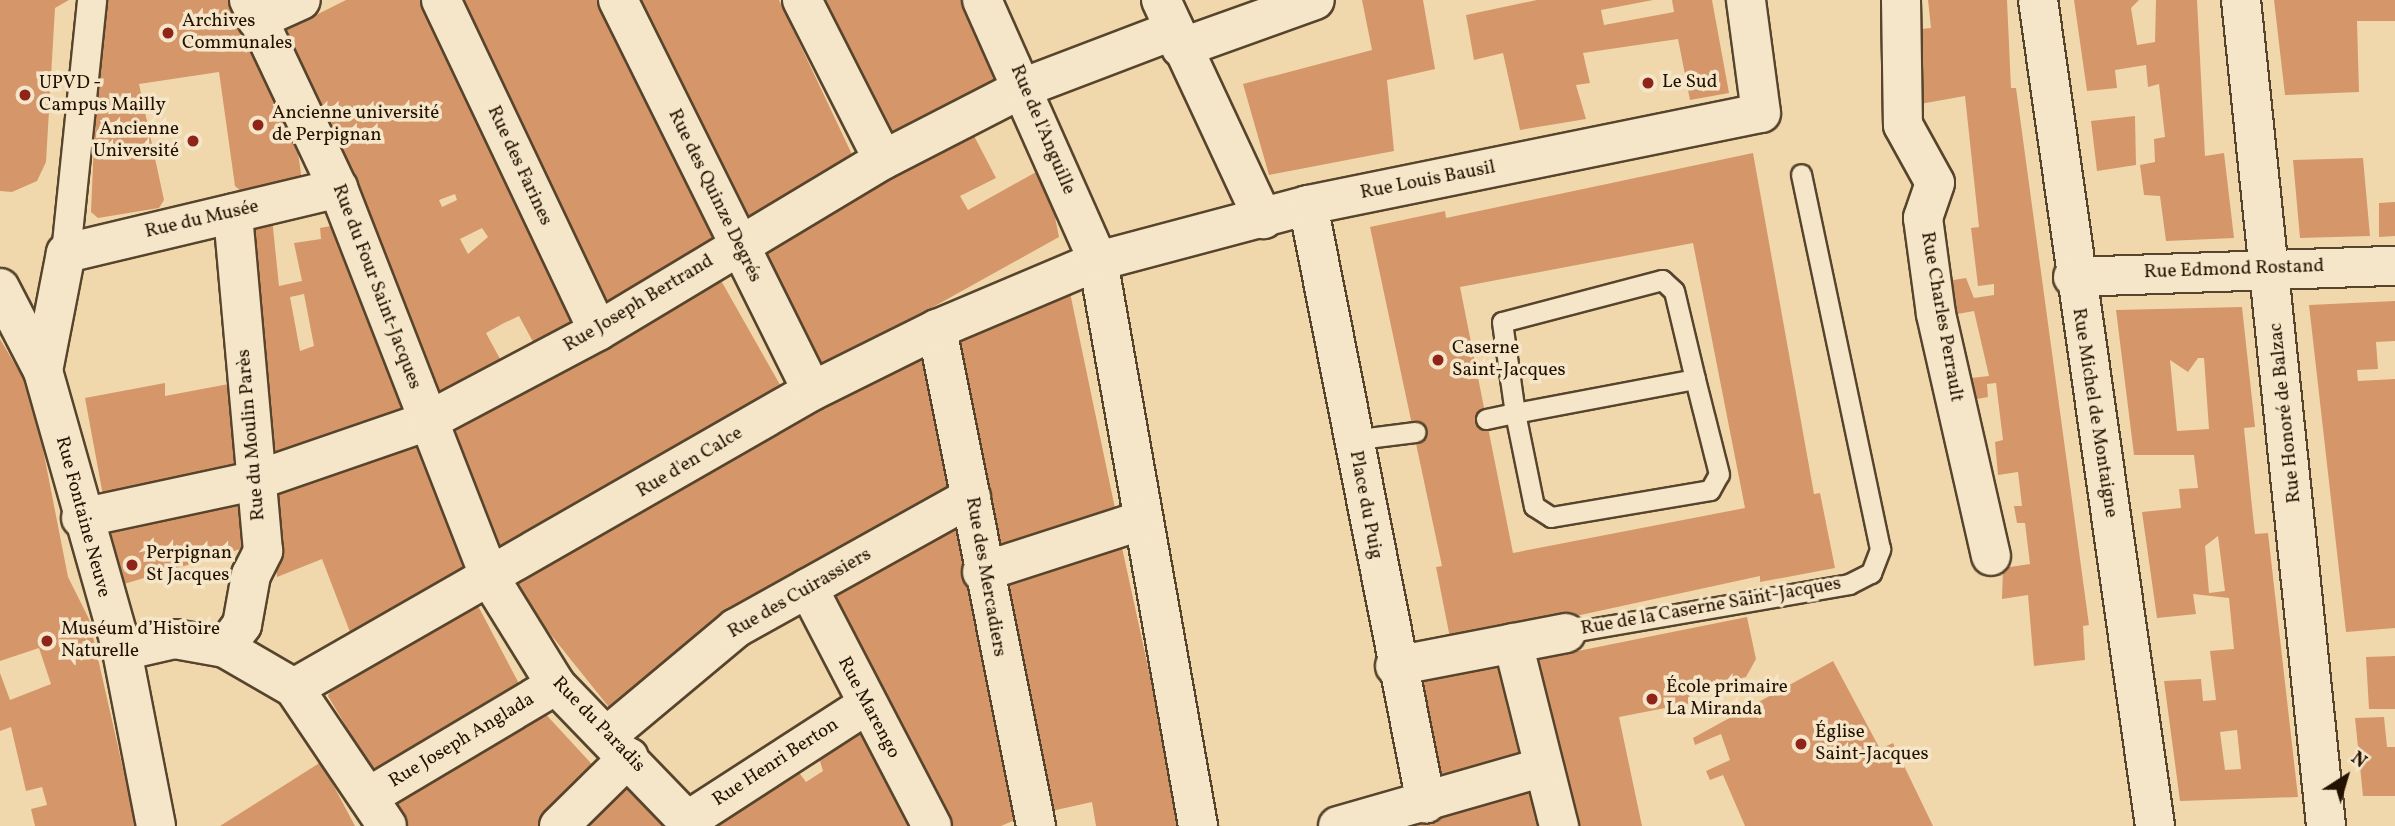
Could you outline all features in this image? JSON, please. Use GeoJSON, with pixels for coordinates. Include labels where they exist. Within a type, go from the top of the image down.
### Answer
{"type":"FeatureCollection","features":[{"type":"Feature","properties":{"kind":"street"},"geometry":{"type":"LineString","coordinates":[[43,371],[66,253],[92,0]]}},
{"type":"Feature","properties":{"kind":"street"},"geometry":{"type":"LineString","coordinates":[[253,10],[301,0]]}},
{"type":"Feature","properties":{"kind":"street","name":"Rue des Farines"},"geometry":{"type":"LineString","coordinates":[[441,0],[598,331]]}},
{"type":"Feature","properties":{"kind":"street","name":"Rue des Quinze Degrés"},"geometry":{"type":"LineString","coordinates":[[618,0],[737,245],[812,391]]}},
{"type":"Feature","properties":{"kind":"street"},"geometry":{"type":"LineString","coordinates":[[803,0],[883,160]]}},
{"type":"Feature","properties":{"kind":"street","name":"Rue de l'Anguille"},"geometry":{"type":"LineString","coordinates":[[982,0],[1026,87],[1097,261]]}},
{"type":"Feature","properties":{"kind":"street","name":"Rue Joseph Bertrand"},"geometry":{"type":"LineString","coordinates":[[82,518],[254,481],[428,421],[598,331],[737,245],[883,160],[1026,87],[1172,26],[1315,0]]}},
{"type":"Feature","properties":{"kind":"street","name":"Rue Louis Bausil"},"geometry":{"type":"LineString","coordinates":[[1097,261],[1308,205],[1761,113],[1746,0]]}},
{"type":"Feature","properties":{"kind":"street","name":"Rue Charles Perrault"},"geometry":{"type":"LineString","coordinates":[[1902,0],[1903,125],[1935,183],[1923,218],[1936,314],[1991,556]]}},
{"type":"Feature","properties":{"kind":"street","name":"Rue Michel de Montaigne"},"geometry":{"type":"LineString","coordinates":[[2038,0],[2073,278],[2155,826]]}},
{"type":"Feature","properties":{"kind":"street","name":"Rue Honoré de Balzac"},"geometry":{"type":"LineString","coordinates":[[2241,0],[2272,267],[2326,826]]}},
{"type":"Feature","properties":{"kind":"street","name":"Rue du Four Saint-Jacques"},"geometry":{"type":"LineString","coordinates":[[253,10],[338,188],[491,580]]}},
{"type":"Feature","properties":{"kind":"street"},"geometry":{"type":"LineString","coordinates":[[1172,26],[1263,219]]}},
{"type":"Feature","properties":{"kind":"street","name":"Rue du Musée"},"geometry":{"type":"LineString","coordinates":[[66,253],[338,188]]}},
{"type":"Feature","properties":{"kind":"street","name":"Place du Puig"},"geometry":{"type":"LineString","coordinates":[[1308,205],[1395,666],[1426,803]]}},
{"type":"Feature","properties":{"kind":"street","name":"Rue du Moulin Parès"},"geometry":{"type":"LineString","coordinates":[[225,648],[242,625],[251,575],[263,551],[254,481],[233,213]]}},
{"type":"Feature","properties":{"kind":"street"},"geometry":{"type":"LineString","coordinates":[[1097,261],[1140,521],[1198,826]]}},
{"type":"Feature","properties":{"kind":"street","name":"Rue d'en Calce"},"geometry":{"type":"LineString","coordinates":[[293,688],[491,580],[812,391],[937,328],[1097,261]]}},
{"type":"Feature","properties":{"kind":"street","name":"Rue Edmond Rostand"},"geometry":{"type":"LineString","coordinates":[[2073,278],[2272,267],[2395,265]]}},
{"type":"Feature","properties":{"kind":"street"},"geometry":{"type":"LineString","coordinates":[[0,288],[43,371]]}},
{"type":"Feature","properties":{"kind":"street","name":"Rue des Mercadiers"},"geometry":{"type":"LineString","coordinates":[[937,328],[971,497],[982,572],[1035,826]]}},
{"type":"Feature","properties":{"kind":"street","name":"Rue Fontaine Neuve"},"geometry":{"type":"LineString","coordinates":[[43,371],[82,518],[122,651],[156,826]]}},
{"type":"Feature","properties":{"kind":"street","name":"Rue des Cuirassiers"},"geometry":{"type":"LineString","coordinates":[[559,826],[619,746],[736,628],[971,497]]}},
{"type":"Feature","properties":{"kind":"street"},"geometry":{"type":"LineString","coordinates":[[982,572],[1140,521]]}},
{"type":"Feature","properties":{"kind":"street","name":"Rue du Paradis"},"geometry":{"type":"LineString","coordinates":[[491,580],[556,685],[619,746],[690,823]]}},
{"type":"Feature","properties":{"kind":"street","name":"Rue Marengo"},"geometry":{"type":"LineString","coordinates":[[808,588],[865,706],[932,826]]}},
{"type":"Feature","properties":{"kind":"street","name":"Rue de la Caserne Saint-Jacques"},"geometry":{"type":"LineString","coordinates":[[1395,666],[1566,633]]}},
{"type":"Feature","properties":{"kind":"street"},"geometry":{"type":"LineString","coordinates":[[122,651],[175,639],[225,648],[293,688],[377,812]]}},
{"type":"Feature","properties":{"kind":"street"},"geometry":{"type":"LineString","coordinates":[[1513,643],[1559,826]]}},
{"type":"Feature","properties":{"kind":"street","name":"Rue Joseph Anglada"},"geometry":{"type":"LineString","coordinates":[[377,812],[556,685]]}},
{"type":"Feature","properties":{"kind":"street","name":"Rue Henri Berton"},"geometry":{"type":"LineString","coordinates":[[690,823],[865,706]]}},
{"type":"Feature","properties":{"kind":"street"},"geometry":{"type":"LineString","coordinates":[[1356,823],[1544,767]]}},
{"type":"Feature","properties":{"kind":"lane","name":"Rue de la Caserne Saint-Jacques"},"geometry":{"type":"LineString","coordinates":[[1566,633],[1849,584],[1871,573],[1880,549],[1801,174]]}},
{"type":"Feature","properties":{"kind":"lane"},"geometry":{"type":"LineString","coordinates":[[1662,280],[1674,291],[1695,379],[1719,474],[1710,490],[1541,513],[1514,413],[1502,322],[1662,280]]}},
{"type":"Feature","properties":{"kind":"lane"},"geometry":{"type":"LineString","coordinates":[[1486,419],[1695,379]]}},
{"type":"Feature","properties":{"kind":"lane"},"geometry":{"type":"LineString","coordinates":[[1352,440],[1415,432]]}},
{"type":"Feature","properties":{"kind":"building","name":"UPVD - Campus Mailly"},"geometry":{"type":"Polygon","coordinates":[[[0,0],[69,0],[55,8],[46,162],[37,181],[12,192],[0,191],[0,0]]]}},
{"type":"Feature","properties":{"kind":"building","name":"Ancienne université de Perpignan"},"geometry":{"type":"Polygon","coordinates":[[[100,0],[238,0],[297,145],[302,181],[242,192],[235,186],[219,72],[139,84],[164,200],[159,208],[98,218],[91,212],[100,0]]]}},
{"type":"Feature","properties":{"kind":"building"},"geometry":{"type":"Polygon","coordinates":[[[346,0],[420,0],[580,330],[538,351],[519,316],[504,323],[486,333],[505,368],[436,403],[282,32],[346,0]],[[455,194],[439,200],[442,207],[457,200],[455,194]],[[482,228],[460,239],[468,254],[488,237],[482,228]]]}},
{"type":"Feature","properties":{"kind":"building"},"geometry":{"type":"Polygon","coordinates":[[[450,0],[599,0],[718,247],[603,308],[450,0]]]}},
{"type":"Feature","properties":{"kind":"building"},"geometry":{"type":"Polygon","coordinates":[[[635,0],[779,0],[857,165],[743,229],[635,0]]]}},
{"type":"Feature","properties":{"kind":"building"},"geometry":{"type":"Polygon","coordinates":[[[813,0],[961,0],[1002,82],[887,147],[813,0]]]}},
{"type":"Feature","properties":{"kind":"building"},"geometry":{"type":"Polygon","coordinates":[[[1362,0],[1423,0],[1435,69],[1387,80],[1394,151],[1269,175],[1243,84],[1372,50],[1362,0]]]}},
{"type":"Feature","properties":{"kind":"building"},"geometry":{"type":"Polygon","coordinates":[[[1537,0],[1653,0],[1601,10],[1604,25],[1674,12],[1672,0],[1712,0],[1729,93],[1690,100],[1678,39],[1583,53],[1590,83],[1576,85],[1586,119],[1520,130],[1503,53],[1474,60],[1466,15],[1537,0]]]}},
{"type":"Feature","properties":{"kind":"building"},"geometry":{"type":"Polygon","coordinates":[[[1928,0],[2007,0],[2011,88],[2016,88],[2089,625],[2083,626],[2085,660],[2034,666],[2028,595],[2002,599],[2003,568],[2030,564],[2025,523],[2017,523],[2014,506],[2022,506],[2018,472],[1998,475],[1995,442],[2003,440],[1996,383],[1987,384],[1988,397],[1966,401],[1962,379],[1989,376],[1974,311],[1952,315],[1947,281],[1966,278],[1974,298],[1994,295],[1994,284],[1978,286],[1971,228],[1979,227],[1965,96],[1920,104],[1911,30],[1931,28],[1928,0]]]}},
{"type":"Feature","properties":{"kind":"building"},"geometry":{"type":"Polygon","coordinates":[[[2074,0],[2139,0],[2131,8],[2137,45],[2155,42],[2156,0],[2197,0],[2205,156],[2224,153],[2234,238],[2166,241],[2160,196],[2144,195],[2140,165],[2155,162],[2154,139],[2165,137],[2159,84],[2148,87],[2146,65],[2115,70],[2117,88],[2087,91],[2074,0]]]}},
{"type":"Feature","properties":{"kind":"building"},"geometry":{"type":"Polygon","coordinates":[[[2274,0],[2395,0],[2395,21],[2357,21],[2359,92],[2285,95],[2274,0]]]}},
{"type":"Feature","properties":{"kind":"building"},"geometry":{"type":"Polygon","coordinates":[[[2135,116],[2136,165],[2097,171],[2091,121],[2135,116]]]}},
{"type":"Feature","properties":{"kind":"building"},"geometry":{"type":"Polygon","coordinates":[[[972,132],[996,178],[960,196],[968,210],[1045,167],[1059,237],[820,370],[755,257],[972,132]]]}},
{"type":"Feature","properties":{"kind":"building","name":"Caserne Saint-Jacques"},"geometry":{"type":"Polygon","coordinates":[[[1753,153],[1814,494],[1820,493],[1835,568],[1760,582],[1760,576],[1451,643],[1436,567],[1442,566],[1370,227],[1445,211],[1446,218],[1753,153]],[[1693,243],[1460,287],[1513,553],[1745,508],[1693,243]]]}},
{"type":"Feature","properties":{"kind":"building"},"geometry":{"type":"Polygon","coordinates":[[[2363,158],[2370,236],[2300,238],[2293,160],[2363,158]]]}},
{"type":"Feature","properties":{"kind":"building"},"geometry":{"type":"Polygon","coordinates":[[[2395,202],[2395,236],[2379,237],[2379,203],[2395,202]]]}},
{"type":"Feature","properties":{"kind":"building"},"geometry":{"type":"Polygon","coordinates":[[[272,218],[279,286],[302,281],[294,243],[321,239],[320,228],[331,226],[406,416],[264,468],[243,226],[272,218]],[[304,294],[290,297],[300,351],[314,346],[304,294]]]}},
{"type":"Feature","properties":{"kind":"building"},"geometry":{"type":"Polygon","coordinates":[[[719,277],[783,390],[494,560],[443,427],[719,277]]]}},
{"type":"Feature","properties":{"kind":"building"},"geometry":{"type":"Polygon","coordinates":[[[1068,283],[1117,518],[994,556],[948,338],[1068,283]]]}},
{"type":"Feature","properties":{"kind":"building"},"geometry":{"type":"Polygon","coordinates":[[[2395,301],[2395,341],[2376,342],[2378,369],[2357,370],[2358,381],[2395,379],[2395,628],[2346,632],[2309,305],[2395,301]]]}},
{"type":"Feature","properties":{"kind":"building"},"geometry":{"type":"Polygon","coordinates":[[[2242,307],[2255,427],[2244,428],[2255,534],[2268,533],[2298,797],[2180,801],[2164,681],[2201,679],[2203,701],[2216,700],[2210,651],[2234,649],[2229,598],[2193,594],[2196,614],[2157,618],[2142,512],[2181,508],[2179,489],[2198,488],[2194,455],[2134,455],[2116,310],[2242,307]],[[2198,358],[2188,372],[2170,360],[2177,431],[2209,429],[2204,358],[2198,358]],[[2218,536],[2205,546],[2209,593],[2225,591],[2218,536]],[[2237,730],[2220,732],[2225,770],[2241,769],[2237,730]]]}},
{"type":"Feature","properties":{"kind":"building"},"geometry":{"type":"Polygon","coordinates":[[[0,339],[32,393],[68,577],[89,619],[136,826],[35,826],[31,809],[47,805],[42,787],[26,791],[11,727],[0,731],[0,673],[10,700],[51,684],[39,648],[0,661],[0,339]]]}},
{"type":"Feature","properties":{"kind":"building"},"geometry":{"type":"Polygon","coordinates":[[[925,351],[953,491],[616,716],[511,585],[925,351]]]}},
{"type":"Feature","properties":{"kind":"building"},"geometry":{"type":"Polygon","coordinates":[[[165,383],[165,396],[234,383],[243,472],[104,501],[85,398],[165,383]]]}},
{"type":"Feature","properties":{"kind":"building"},"geometry":{"type":"Polygon","coordinates":[[[416,437],[470,573],[350,632],[322,559],[277,577],[269,497],[277,485],[416,437]]]}},
{"type":"Feature","properties":{"kind":"building"},"geometry":{"type":"Polygon","coordinates":[[[238,498],[244,548],[124,584],[109,525],[238,498]]]}},
{"type":"Feature","properties":{"kind":"building"},"geometry":{"type":"Polygon","coordinates":[[[958,524],[1020,818],[1001,826],[945,826],[822,599],[958,524]]]}},
{"type":"Feature","properties":{"kind":"building"},"geometry":{"type":"Polygon","coordinates":[[[1121,543],[1181,826],[1096,826],[1092,802],[1047,812],[999,589],[1121,543]]]}},
{"type":"Feature","properties":{"kind":"building"},"geometry":{"type":"Polygon","coordinates":[[[477,604],[524,693],[375,775],[328,696],[332,686],[477,604]]]}},
{"type":"Feature","properties":{"kind":"building"},"geometry":{"type":"Polygon","coordinates":[[[1747,617],[1756,659],[1746,677],[1688,691],[1691,703],[1619,717],[1642,826],[1569,826],[1533,660],[1747,617]]]}},
{"type":"Feature","properties":{"kind":"building"},"geometry":{"type":"Polygon","coordinates":[[[2395,656],[2395,709],[2369,709],[2366,657],[2395,656]]]}},
{"type":"Feature","properties":{"kind":"building","name":"Église Saint-Jacques"},"geometry":{"type":"Polygon","coordinates":[[[1833,661],[1880,749],[1893,743],[1933,826],[1745,826],[1723,775],[1710,780],[1706,771],[1730,760],[1721,734],[1695,745],[1693,738],[1833,661]]]}},
{"type":"Feature","properties":{"kind":"building"},"geometry":{"type":"Polygon","coordinates":[[[1510,664],[1524,759],[1435,789],[1413,682],[1477,665],[1478,671],[1510,664]]]}},
{"type":"Feature","properties":{"kind":"building"},"geometry":{"type":"Polygon","coordinates":[[[540,708],[600,773],[542,826],[407,826],[389,799],[540,708]]]}},
{"type":"Feature","properties":{"kind":"building"},"geometry":{"type":"Polygon","coordinates":[[[2384,717],[2387,747],[2395,747],[2395,796],[2363,796],[2355,718],[2384,717]]]}},
{"type":"Feature","properties":{"kind":"building"},"geometry":{"type":"Polygon","coordinates":[[[859,722],[916,826],[710,826],[792,763],[806,782],[823,771],[816,748],[859,722]]]}},
{"type":"Feature","properties":{"kind":"building"},"geometry":{"type":"Polygon","coordinates":[[[321,762],[355,826],[220,826],[321,762]]]}},
{"type":"Feature","properties":{"kind":"building"},"geometry":{"type":"Polygon","coordinates":[[[627,777],[671,826],[575,826],[627,777]]]}},
{"type":"Feature","properties":{"kind":"building"},"geometry":{"type":"Polygon","coordinates":[[[1541,785],[1551,826],[1416,826],[1427,821],[1541,785]]]}},
{"type":"Feature","properties":{"kind":"place","name":"Archives Communales"},"geometry":{"type":"Point","coordinates":[168,33]}},
{"type":"Feature","properties":{"kind":"place","name":"Le Sud"},"geometry":{"type":"Point","coordinates":[1648,83]}},
{"type":"Feature","properties":{"kind":"place","name":"UPVD - Campus Mailly"},"geometry":{"type":"Point","coordinates":[25,95]}},
{"type":"Feature","properties":{"kind":"place","name":"Ancienne université de Perpignan"},"geometry":{"type":"Point","coordinates":[258,125]}},
{"type":"Feature","properties":{"kind":"place","name":"Ancienne Université"},"geometry":{"type":"Point","coordinates":[193,141]}},
{"type":"Feature","properties":{"kind":"place","name":"Caserne Saint-Jacques"},"geometry":{"type":"Point","coordinates":[1438,360]}},
{"type":"Feature","properties":{"kind":"place","name":"Perpignan St Jacques"},"geometry":{"type":"Point","coordinates":[132,565]}},
{"type":"Feature","properties":{"kind":"place","name":"Muséum d’Histoire Naturelle"},"geometry":{"type":"Point","coordinates":[47,641]}},
{"type":"Feature","properties":{"kind":"place","name":"École primaire La Miranda"},"geometry":{"type":"Point","coordinates":[1652,699]}},
{"type":"Feature","properties":{"kind":"place","name":"Église Saint-Jacques"},"geometry":{"type":"Point","coordinates":[1801,744]}}]}
